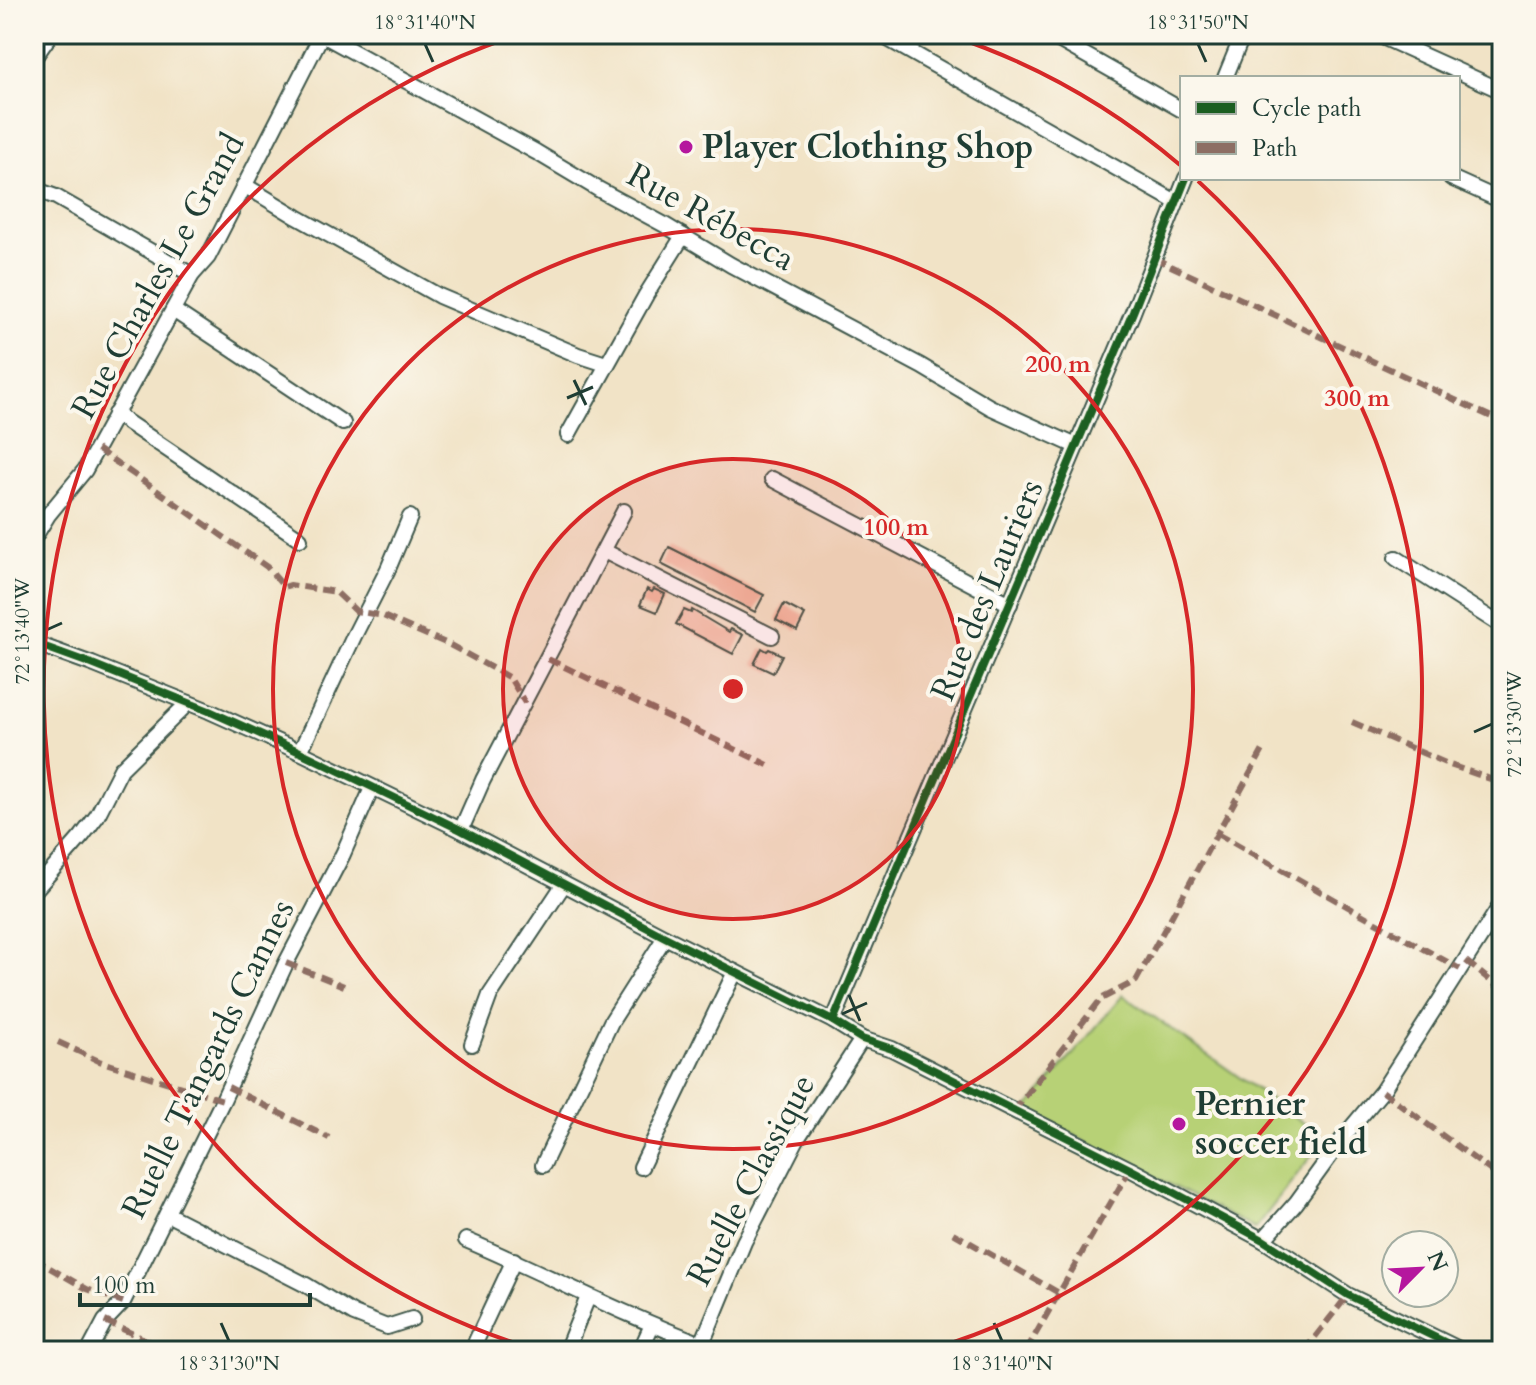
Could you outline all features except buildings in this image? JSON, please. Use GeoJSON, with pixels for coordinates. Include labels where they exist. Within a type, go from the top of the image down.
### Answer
{"type":"FeatureCollection","features":[{"type":"Feature","properties":{"kind":"street","name":"Rue Charles Le Grand"},"geometry":{"type":"LineString","coordinates":[[34,538],[48,515],[85,470],[192,275],[208,257],[321,34]]}},
{"type":"Feature","properties":{"kind":"street","name":"Rue Rébecca"},"geometry":{"type":"LineString","coordinates":[[321,34],[990,407],[1076,446]]}},
{"type":"Feature","properties":{"kind":"street"},"geometry":{"type":"LineString","coordinates":[[879,34],[1176,202]]}},
{"type":"Feature","properties":{"kind":"street"},"geometry":{"type":"LineString","coordinates":[[1048,34],[1180,109]]}},
{"type":"Feature","properties":{"kind":"street"},"geometry":{"type":"LineString","coordinates":[[1227,76],[1243,34]]}},
{"type":"Feature","properties":{"kind":"street"},"geometry":{"type":"LineString","coordinates":[[1376,34],[1502,91]]}},
{"type":"Feature","properties":{"kind":"street"},"geometry":{"type":"LineString","coordinates":[[34,58],[48,38]]}},
{"type":"Feature","properties":{"kind":"street","name":"Rue des Lauriers"},"geometry":{"type":"LineString","coordinates":[[833,1021],[1133,312],[1185,180]]}},
{"type":"Feature","properties":{"kind":"street"},"geometry":{"type":"LineString","coordinates":[[1455,180],[1502,201]]}},
{"type":"Feature","properties":{"kind":"street"},"geometry":{"type":"LineString","coordinates":[[244,185],[439,296],[606,364]]}},
{"type":"Feature","properties":{"kind":"street"},"geometry":{"type":"LineString","coordinates":[[34,189],[56,197],[192,275]]}},
{"type":"Feature","properties":{"kind":"street"},"geometry":{"type":"LineString","coordinates":[[568,435],[606,364],[683,236]]}},
{"type":"Feature","properties":{"kind":"street"},"geometry":{"type":"LineString","coordinates":[[173,310],[343,423]]}},
{"type":"Feature","properties":{"kind":"street"},"geometry":{"type":"LineString","coordinates":[[115,414],[300,539]]}},
{"type":"Feature","properties":{"kind":"street"},"geometry":{"type":"LineString","coordinates":[[772,479],[1010,604]]}},
{"type":"Feature","properties":{"kind":"street"},"geometry":{"type":"LineString","coordinates":[[461,830],[483,780],[624,511]]}},
{"type":"Feature","properties":{"kind":"street"},"geometry":{"type":"LineString","coordinates":[[300,752],[410,517]]}},
{"type":"Feature","properties":{"kind":"street"},"geometry":{"type":"LineString","coordinates":[[604,551],[772,636]]}},
{"type":"Feature","properties":{"kind":"street"},"geometry":{"type":"LineString","coordinates":[[1396,558],[1502,626]]}},
{"type":"Feature","properties":{"kind":"street"},"geometry":{"type":"LineString","coordinates":[[34,643],[188,703],[300,752],[461,830],[833,1021],[862,1039],[892,1049],[1130,1169],[1263,1240],[1348,1295],[1463,1351]]}},
{"type":"Feature","properties":{"kind":"street"},"geometry":{"type":"LineString","coordinates":[[34,891],[97,816],[121,769],[188,703]]}},
{"type":"Feature","properties":{"kind":"street","name":"Ruelle Tangards Cannes"},"geometry":{"type":"LineString","coordinates":[[89,1351],[105,1321],[123,1302],[286,963],[343,854],[372,788]]}},
{"type":"Feature","properties":{"kind":"street"},"geometry":{"type":"LineString","coordinates":[[472,1044],[490,995],[564,884]]}},
{"type":"Feature","properties":{"kind":"street"},"geometry":{"type":"LineString","coordinates":[[1263,1240],[1296,1203],[1382,1091],[1502,903]]}},
{"type":"Feature","properties":{"kind":"street"},"geometry":{"type":"LineString","coordinates":[[543,1165],[611,1022],[665,937]]}},
{"type":"Feature","properties":{"kind":"street"},"geometry":{"type":"LineString","coordinates":[[641,1167],[735,972]]}},
{"type":"Feature","properties":{"kind":"street","name":"Ruelle Classique"},"geometry":{"type":"LineString","coordinates":[[700,1348],[744,1242],[797,1139],[862,1039]]}},
{"type":"Feature","properties":{"kind":"street"},"geometry":{"type":"LineString","coordinates":[[167,1214],[306,1285],[354,1314],[387,1327],[412,1319]]}},
{"type":"Feature","properties":{"kind":"street"},"geometry":{"type":"LineString","coordinates":[[466,1240],[700,1348]]}},
{"type":"Feature","properties":{"kind":"street"},"geometry":{"type":"LineString","coordinates":[[476,1341],[514,1260]]}},
{"type":"Feature","properties":{"kind":"street"},"geometry":{"type":"LineString","coordinates":[[566,1351],[588,1297]]}},
{"type":"Feature","properties":{"kind":"street"},"geometry":{"type":"LineString","coordinates":[[640,1351],[652,1325]]}},
{"type":"Feature","properties":{"kind":"green space","name":"Pernier soccer field"},"geometry":{"type":"Polygon","coordinates":[[[1123,995],[1325,1138],[1255,1229],[1026,1110],[1123,995]]]}},
{"type":"Feature","properties":{"kind":"marked path"},"geometry":{"type":"LineString","coordinates":[[1154,258],[1502,422]]}},
{"type":"Feature","properties":{"kind":"marked path"},"geometry":{"type":"LineString","coordinates":[[97,449],[267,567],[284,587],[290,585],[336,592],[356,611],[383,616],[450,645],[510,678],[525,703]]}},
{"type":"Feature","properties":{"kind":"marked path"},"geometry":{"type":"LineString","coordinates":[[548,659],[768,765]]}},
{"type":"Feature","properties":{"kind":"marked path"},"geometry":{"type":"LineString","coordinates":[[1352,722],[1450,765],[1502,783]]}},
{"type":"Feature","properties":{"kind":"marked path"},"geometry":{"type":"LineString","coordinates":[[1014,1111],[1101,999],[1136,981],[1263,750]]}},
{"type":"Feature","properties":{"kind":"marked path"},"geometry":{"type":"LineString","coordinates":[[1217,834],[1460,969]]}},
{"type":"Feature","properties":{"kind":"marked path"},"geometry":{"type":"LineString","coordinates":[[1466,961],[1502,990]]}},
{"type":"Feature","properties":{"kind":"marked path"},"geometry":{"type":"LineString","coordinates":[[286,963],[344,986]]}},
{"type":"Feature","properties":{"kind":"marked path"},"geometry":{"type":"LineString","coordinates":[[58,1042],[99,1061],[223,1100]]}},
{"type":"Feature","properties":{"kind":"marked path"},"geometry":{"type":"LineString","coordinates":[[228,1087],[329,1138]]}},
{"type":"Feature","properties":{"kind":"marked path"},"geometry":{"type":"LineString","coordinates":[[1382,1091],[1502,1179]]}},
{"type":"Feature","properties":{"kind":"marked path"},"geometry":{"type":"LineString","coordinates":[[1026,1351],[1130,1169]]}},
{"type":"Feature","properties":{"kind":"marked path"},"geometry":{"type":"LineString","coordinates":[[953,1233],[1059,1293]]}},
{"type":"Feature","properties":{"kind":"marked path"},"geometry":{"type":"LineString","coordinates":[[34,1259],[87,1289],[123,1302]]}},
{"type":"Feature","properties":{"kind":"marked path"},"geometry":{"type":"LineString","coordinates":[[1304,1351],[1348,1295]]}},
{"type":"Feature","properties":{"kind":"marked path"},"geometry":{"type":"LineString","coordinates":[[105,1321],[170,1351]]}},
{"type":"Feature","properties":{"kind":"cycle path"},"geometry":{"type":"LineString","coordinates":[[833,1021],[1133,312],[1185,180]]}},
{"type":"Feature","properties":{"kind":"cycle path"},"geometry":{"type":"LineString","coordinates":[[34,643],[209,711],[461,830],[833,1021],[862,1039],[892,1049],[1130,1169],[1263,1240],[1348,1295],[1463,1351]]}},
{"type":"Feature","properties":{"kind":"place","name":"Player Clothing Shop"},"geometry":{"type":"Point","coordinates":[686,147]}},
{"type":"Feature","properties":{"kind":"place","name":"Pernier soccer field"},"geometry":{"type":"Point","coordinates":[1179,1124]}}]}
